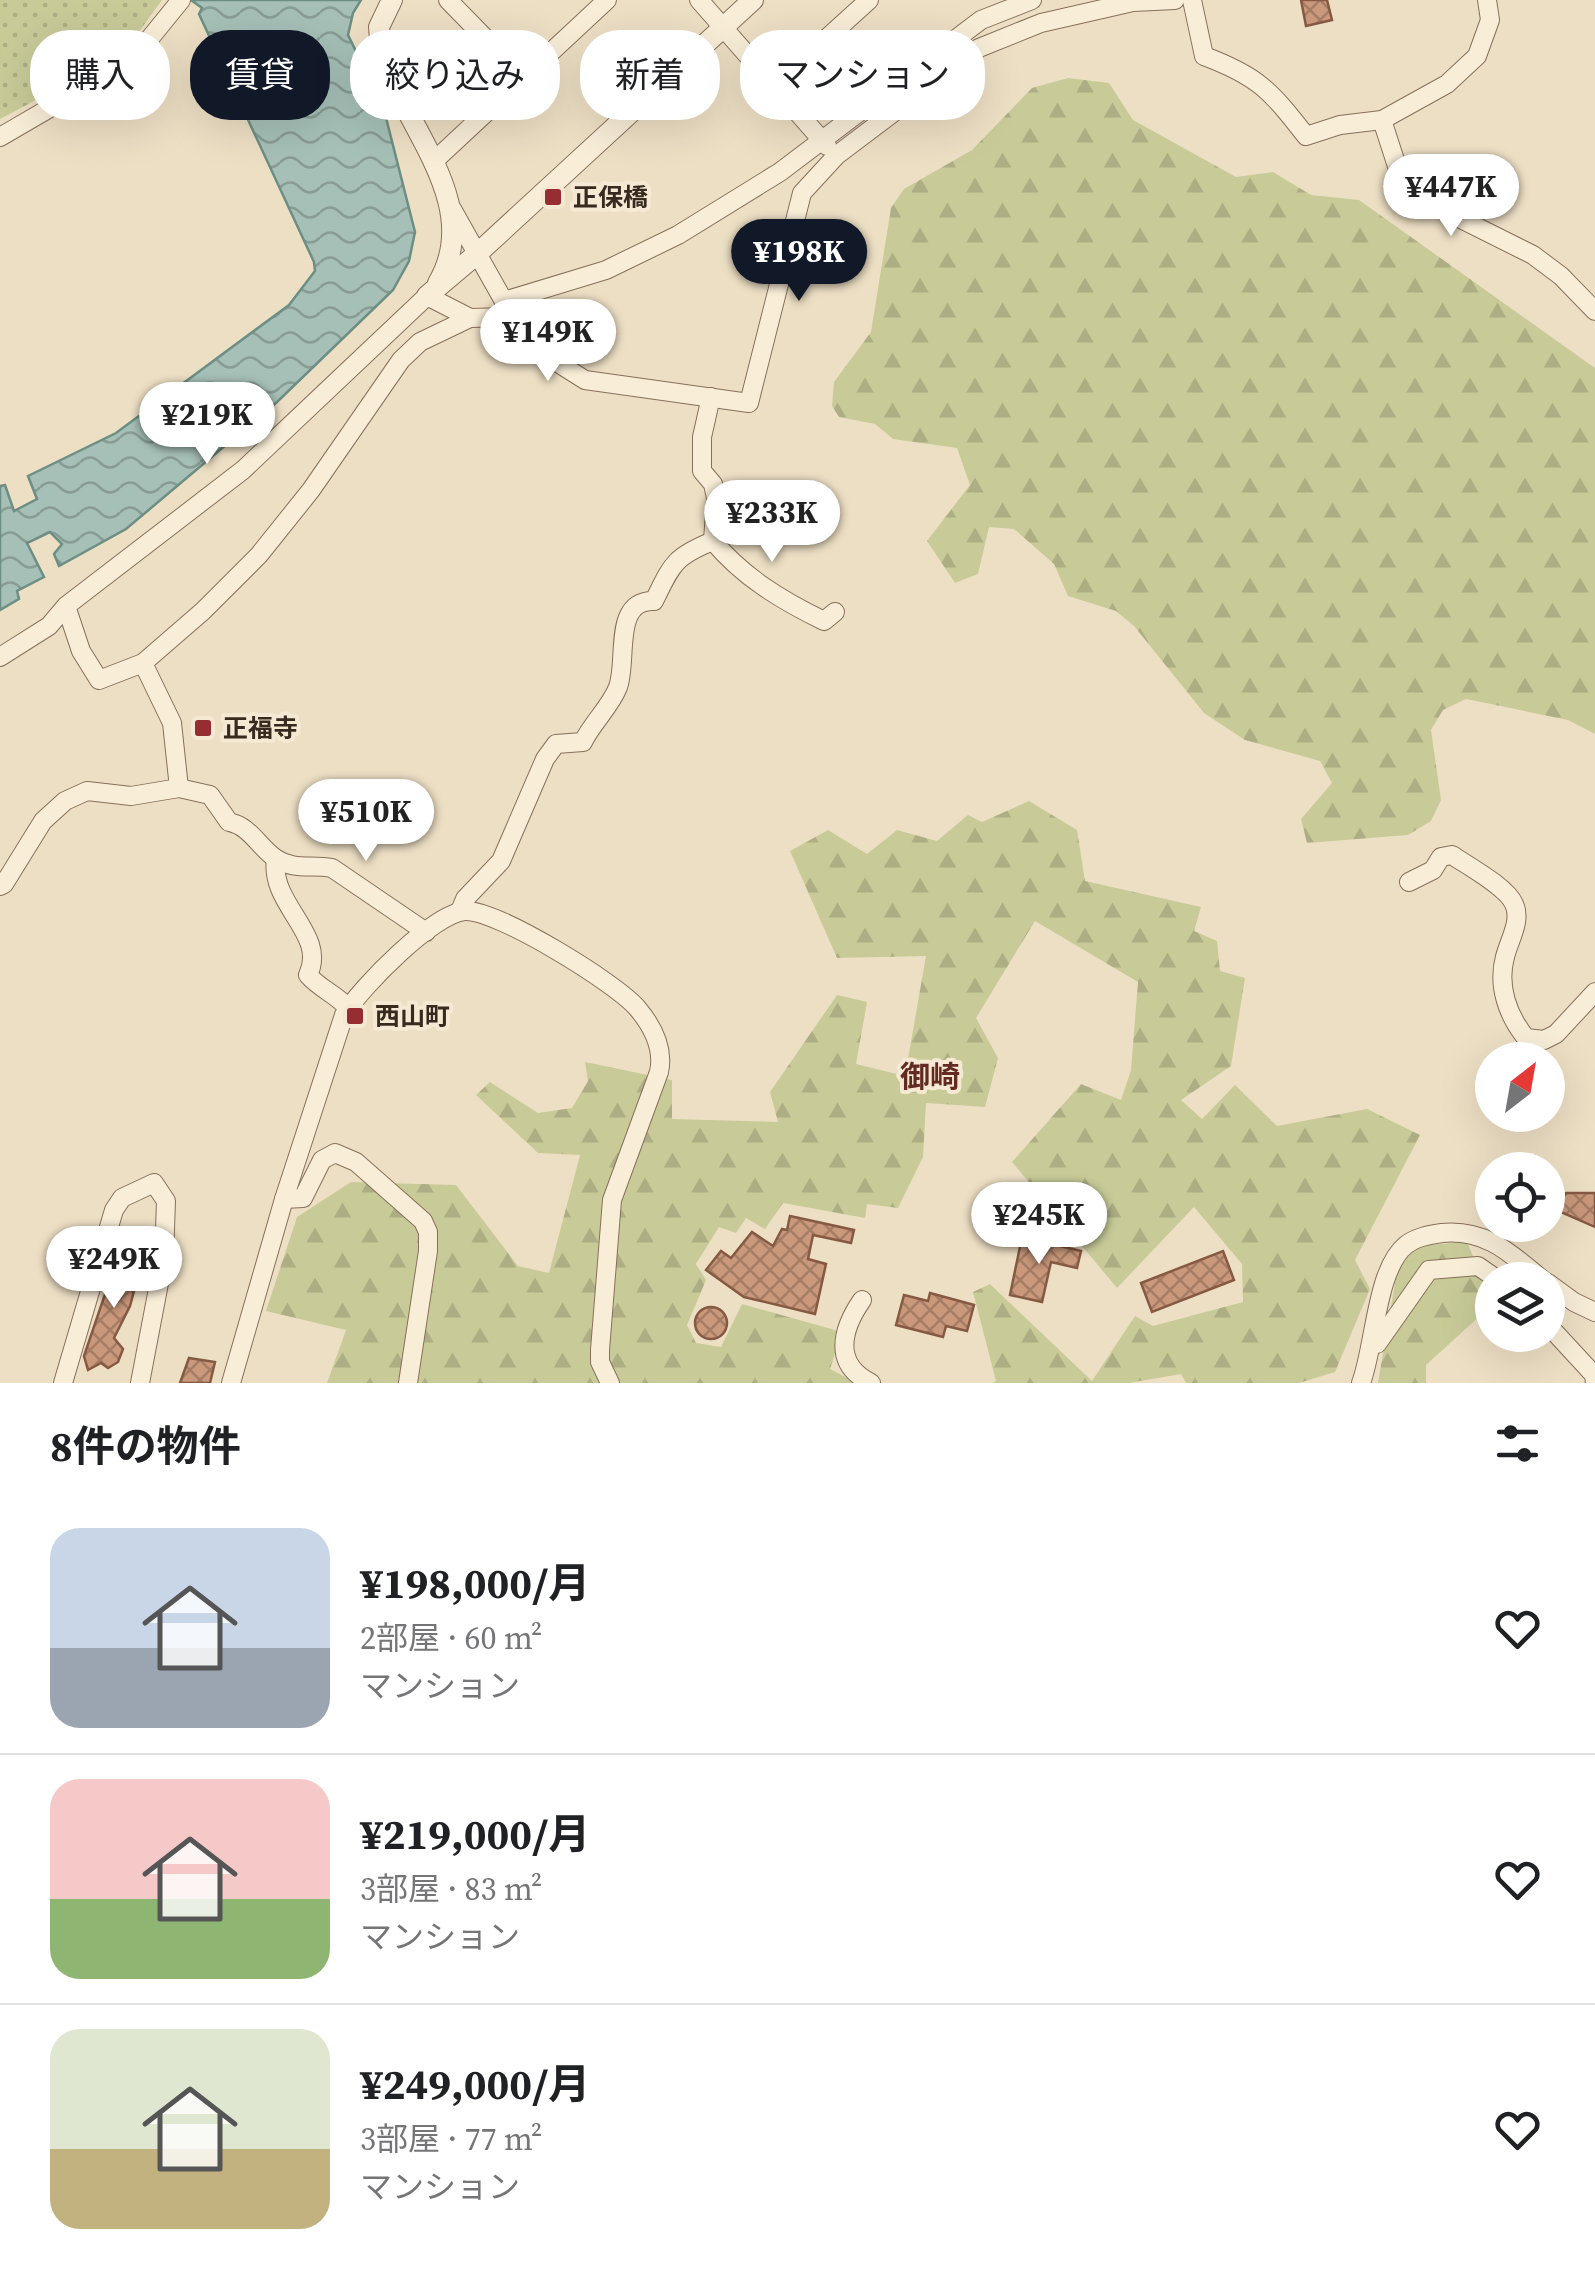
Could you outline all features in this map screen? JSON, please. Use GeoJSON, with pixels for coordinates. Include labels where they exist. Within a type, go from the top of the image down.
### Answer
{"type":"FeatureCollection","features":[{"type":"Feature","properties":{"kind":"street"},"geometry":{"type":"LineString","coordinates":[[392,0],[379,27],[381,52],[452,209],[528,344],[584,380],[749,403],[802,194],[837,155],[979,48],[1042,23],[1133,1],[1175,0]]}},
{"type":"Feature","properties":{"kind":"street"},"geometry":{"type":"LineString","coordinates":[[448,0],[477,30]]}},
{"type":"Feature","properties":{"kind":"street"},"geometry":{"type":"LineString","coordinates":[[699,0],[740,49]]}},
{"type":"Feature","properties":{"kind":"street"},"geometry":{"type":"LineString","coordinates":[[0,657],[49,626],[66,606],[243,470],[427,296],[753,0]]}},
{"type":"Feature","properties":{"kind":"street"},"geometry":{"type":"LineString","coordinates":[[836,30],[869,0]]}},
{"type":"Feature","properties":{"kind":"street"},"geometry":{"type":"LineString","coordinates":[[66,606],[81,651],[99,680],[143,663],[259,555],[330,466],[401,360],[430,336],[606,270],[678,235],[780,172],[981,20],[1032,0]]}},
{"type":"Feature","properties":{"kind":"street"},"geometry":{"type":"LineString","coordinates":[[1192,0],[1204,56],[1241,70],[1271,91],[1306,136],[1340,125],[1382,120],[1447,84],[1477,56],[1490,20],[1487,0]]}},
{"type":"Feature","properties":{"kind":"street"},"geometry":{"type":"LineString","coordinates":[[0,138],[116,68],[142,48],[179,2]]}},
{"type":"Feature","properties":{"kind":"street"},"geometry":{"type":"LineString","coordinates":[[560,40],[595,4]]}},
{"type":"Feature","properties":{"kind":"street"},"geometry":{"type":"LineString","coordinates":[[433,162],[478,120]]}},
{"type":"Feature","properties":{"kind":"street"},"geometry":{"type":"LineString","coordinates":[[802,120],[837,155]]}},
{"type":"Feature","properties":{"kind":"street"},"geometry":{"type":"LineString","coordinates":[[1382,120],[1405,192],[1533,255],[1561,276],[1595,311]]}},
{"type":"Feature","properties":{"kind":"street"},"geometry":{"type":"LineString","coordinates":[[427,296],[444,273],[452,249],[452,209]]}},
{"type":"Feature","properties":{"kind":"street"},"geometry":{"type":"LineString","coordinates":[[427,296],[470,318]]}},
{"type":"Feature","properties":{"kind":"street"},"geometry":{"type":"LineString","coordinates":[[711,396],[702,437],[702,471],[716,498],[713,541],[772,594],[824,621],[835,612]]}},
{"type":"Feature","properties":{"kind":"street"},"geometry":{"type":"LineString","coordinates":[[460,912],[465,899],[502,861],[545,759],[556,744],[583,742],[618,686],[627,618],[633,606],[654,601],[674,561],[713,541]]}},
{"type":"Feature","properties":{"kind":"street"},"geometry":{"type":"LineString","coordinates":[[143,663],[172,723],[179,788]]}},
{"type":"Feature","properties":{"kind":"street"},"geometry":{"type":"LineString","coordinates":[[0,886],[43,821],[66,801],[87,791],[131,796],[179,788],[210,795],[229,822],[241,824],[276,859],[298,868],[332,868],[426,932]]}},
{"type":"Feature","properties":{"kind":"street"},"geometry":{"type":"LineString","coordinates":[[1410,882],[1433,870],[1441,858],[1452,855],[1508,894],[1516,906],[1516,924],[1504,961],[1503,992],[1516,1026],[1526,1038],[1544,1040],[1556,1034],[1595,992]]}},
{"type":"Feature","properties":{"kind":"street"},"geometry":{"type":"LineString","coordinates":[[276,859],[278,893],[294,914],[312,952],[314,962],[308,975],[317,986],[337,995],[348,1008]]}},
{"type":"Feature","properties":{"kind":"street"},"geometry":{"type":"LineString","coordinates":[[231,1383],[284,1199],[348,1008],[441,920],[460,912],[482,912],[503,920],[614,987],[640,1010],[661,1054],[659,1072],[609,1216],[600,1362],[610,1383]]}},
{"type":"Feature","properties":{"kind":"street"},"geometry":{"type":"LineString","coordinates":[[284,1199],[303,1198],[322,1160],[334,1153],[356,1162],[424,1221],[428,1251],[408,1383]]}},
{"type":"Feature","properties":{"kind":"street"},"geometry":{"type":"LineString","coordinates":[[62,1383],[114,1210],[122,1198],[154,1183],[166,1201],[164,1257],[140,1383]]}},
{"type":"Feature","properties":{"kind":"street"},"geometry":{"type":"LineString","coordinates":[[1361,1383],[1384,1288],[1393,1261],[1406,1244],[1448,1233],[1479,1235],[1499,1244],[1521,1262]]}},
{"type":"Feature","properties":{"kind":"street"},"geometry":{"type":"LineString","coordinates":[[1372,1350],[1429,1270],[1475,1266]]}},
{"type":"Feature","properties":{"kind":"street"},"geometry":{"type":"LineString","coordinates":[[1565,1296],[1595,1312]]}},
{"type":"Feature","properties":{"kind":"street"},"geometry":{"type":"LineString","coordinates":[[862,1300],[847,1322],[845,1346],[847,1364],[856,1376],[870,1383]]}},
{"type":"Feature","properties":{"kind":"street"},"geometry":{"type":"LineString","coordinates":[[1565,1343],[1594,1376],[1595,1383]]}},
{"type":"Feature","properties":{"kind":"green space"},"geometry":{"type":"Polygon","coordinates":[[[0,0],[162,0],[140,30],[30,30],[30,103],[0,119],[0,0]]]}},
{"type":"Feature","properties":{"kind":"green space"},"geometry":{"type":"Polygon","coordinates":[[[1068,78],[1109,83],[1133,120],[1236,177],[1273,172],[1311,195],[1359,200],[1595,368],[1595,734],[1568,720],[1466,699],[1443,710],[1431,730],[1441,800],[1431,821],[1408,835],[1307,843],[1301,819],[1332,783],[1320,761],[1245,740],[1204,713],[1134,626],[1116,611],[1068,596],[1054,564],[1014,529],[989,527],[978,574],[955,583],[927,541],[970,485],[957,448],[893,439],[875,424],[839,417],[832,406],[834,382],[871,332],[891,208],[904,189],[972,150],[1032,88],[1068,78]]]}},
{"type":"Feature","properties":{"kind":"green space"},"geometry":{"type":"Polygon","coordinates":[[[1029,801],[1077,830],[1085,881],[1201,907],[1194,931],[1217,941],[1220,971],[1245,978],[1231,1066],[1181,1100],[1202,1119],[1235,1085],[1277,1126],[1367,1109],[1420,1135],[1355,1260],[1370,1289],[1335,1372],[1299,1383],[1186,1383],[1181,1374],[1129,1383],[992,1383],[996,1381],[973,1292],[990,1284],[1092,1381],[1135,1316],[1153,1326],[1243,1302],[1242,1264],[1194,1207],[1117,1288],[1012,1162],[1081,1084],[1121,1100],[1131,1070],[1138,982],[1035,921],[976,1018],[998,1058],[985,1107],[926,1103],[923,1157],[898,1208],[867,1204],[865,1218],[783,1203],[765,1229],[746,1218],[736,1233],[719,1227],[696,1264],[706,1280],[687,1325],[696,1343],[721,1347],[742,1304],[842,1332],[830,1369],[857,1383],[327,1383],[346,1330],[266,1311],[297,1217],[351,1182],[456,1185],[518,1266],[549,1273],[580,1155],[538,1153],[476,1095],[490,1082],[538,1113],[572,1108],[588,1081],[585,1062],[672,1080],[672,1119],[778,1122],[770,1092],[837,995],[867,1002],[856,1064],[905,1076],[926,956],[837,958],[790,851],[828,830],[867,854],[897,830],[937,841],[968,815],[982,822],[1029,801]]]}},
{"type":"Feature","properties":{"kind":"green space"},"geometry":{"type":"Polygon","coordinates":[[[1467,1241],[1475,1262],[1475,1320],[1426,1365],[1426,1383],[1378,1383],[1397,1271],[1417,1247],[1467,1241]]]}},
{"type":"Feature","properties":{"kind":"water"},"geometry":{"type":"Polygon","coordinates":[[[191,0],[361,0],[348,35],[350,120],[387,120],[415,232],[409,261],[393,290],[277,402],[126,529],[59,566],[54,554],[62,544],[50,532],[27,543],[44,577],[17,591],[19,599],[0,610],[0,486],[5,485],[14,511],[37,499],[28,476],[116,433],[289,305],[315,271],[248,120],[330,120],[330,30],[206,30],[199,14],[202,8],[191,0]]]}},
{"type":"Feature","properties":{"kind":"building"},"geometry":{"type":"Polygon","coordinates":[[[1301,0],[1327,0],[1332,20],[1306,26],[1301,0]]]}},
{"type":"Feature","properties":{"kind":"building"},"geometry":{"type":"Polygon","coordinates":[[[1595,1193],[1595,1227],[1565,1214],[1565,1194],[1595,1193]]]}},
{"type":"Feature","properties":{"kind":"building"},"geometry":{"type":"Polygon","coordinates":[[[790,1216],[854,1230],[851,1243],[813,1235],[808,1259],[826,1264],[815,1314],[744,1297],[706,1270],[721,1251],[731,1258],[752,1232],[773,1246],[782,1229],[787,1230],[790,1216]]]}},
{"type":"Feature","properties":{"kind":"building"},"geometry":{"type":"Polygon","coordinates":[[[1022,1237],[1081,1251],[1077,1268],[1051,1262],[1042,1302],[1010,1295],[1022,1237]]]}},
{"type":"Feature","properties":{"kind":"building"},"geometry":{"type":"Polygon","coordinates":[[[121,1247],[143,1257],[130,1306],[114,1338],[123,1349],[118,1362],[108,1368],[101,1363],[88,1370],[84,1356],[121,1247]]]}},
{"type":"Feature","properties":{"kind":"building"},"geometry":{"type":"Polygon","coordinates":[[[1223,1251],[1234,1280],[1152,1312],[1141,1283],[1223,1251]]]}},
{"type":"Feature","properties":{"kind":"building"},"geometry":{"type":"Polygon","coordinates":[[[930,1293],[974,1305],[967,1331],[946,1326],[943,1337],[896,1325],[904,1295],[928,1301],[930,1293]]]}},
{"type":"Feature","properties":{"kind":"building"},"geometry":{"type":"Polygon","coordinates":[[[711,1307],[722,1312],[727,1323],[722,1334],[711,1339],[700,1334],[695,1323],[700,1312],[711,1307]]]}},
{"type":"Feature","properties":{"kind":"building"},"geometry":{"type":"Polygon","coordinates":[[[189,1358],[215,1362],[210,1383],[180,1383],[189,1358]]]}},
{"type":"Feature","properties":{"kind":"place","name":"正保橋"},"geometry":{"type":"Point","coordinates":[553,197]}},
{"type":"Feature","properties":{"kind":"place","name":"正福寺"},"geometry":{"type":"Point","coordinates":[203,728]}},
{"type":"Feature","properties":{"kind":"place","name":"西山町"},"geometry":{"type":"Point","coordinates":[355,1016]}},
{"type":"Feature","properties":{"kind":"district","name":"御崎"},"geometry":{"type":"Point","coordinates":[930,1077]}}]}
